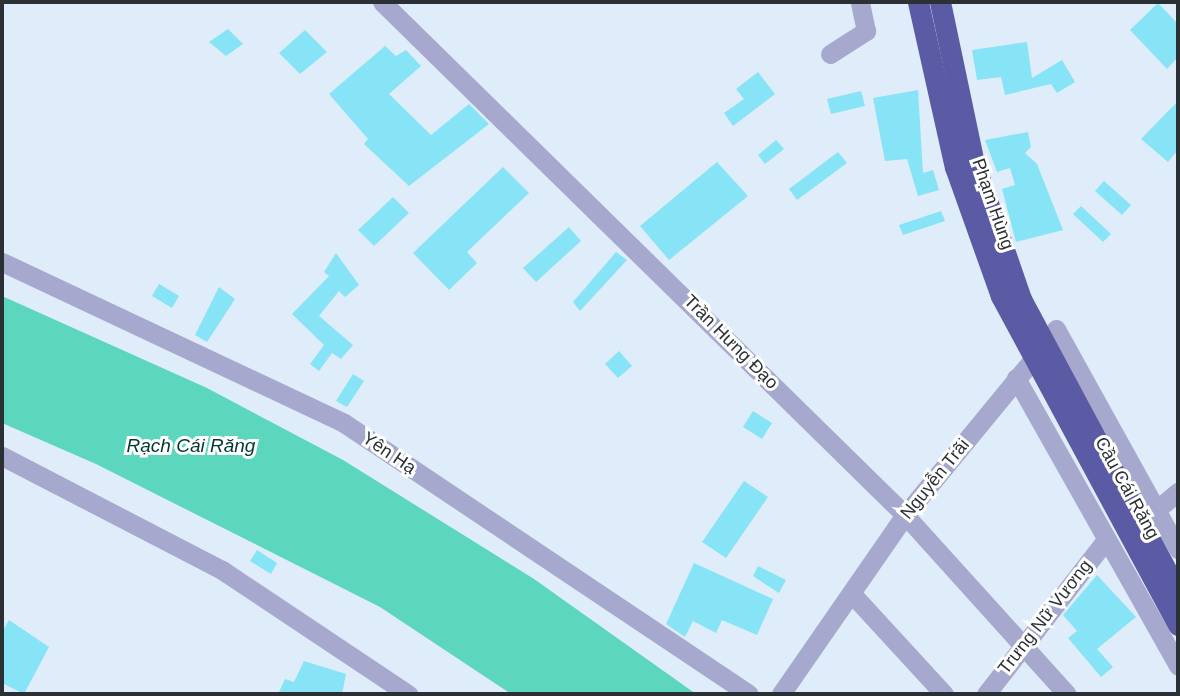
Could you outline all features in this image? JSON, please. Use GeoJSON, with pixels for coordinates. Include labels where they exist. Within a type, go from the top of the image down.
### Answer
{"type":"FeatureCollection","features":[{"type":"Feature","properties":{"kind":"highway","name":"Phạm Hùng"},"geometry":{"type":"LineString","coordinates":[[918,2],[955,167],[1001,296],[1033,359],[1066,405]]}},
{"type":"Feature","properties":{"kind":"highway","name":"Phạm Hùng"},"geometry":{"type":"LineString","coordinates":[[940,2],[974,163],[1021,299],[1066,405]]}},
{"type":"Feature","properties":{"kind":"highway","name":"Cầu Cái Răng"},"geometry":{"type":"LineString","coordinates":[[1066,405],[1178,592]]}},
{"type":"Feature","properties":{"kind":"highway","name":"Cầu Cái Răng"},"geometry":{"type":"LineString","coordinates":[[1066,405],[1178,625]]}},
{"type":"Feature","properties":{"kind":"street","name":"Trần Hưng Đạo"},"geometry":{"type":"LineString","coordinates":[[382,2],[905,515],[1067,694]]}},
{"type":"Feature","properties":{"kind":"street"},"geometry":{"type":"LineString","coordinates":[[830,54],[866,31],[860,2]]}},
{"type":"Feature","properties":{"kind":"street","name":"Yên Hạ"},"geometry":{"type":"LineString","coordinates":[[2,262],[344,423],[748,694]]}},
{"type":"Feature","properties":{"kind":"street"},"geometry":{"type":"LineString","coordinates":[[1056,329],[1178,549]]}},
{"type":"Feature","properties":{"kind":"street","name":"Nguyễn Trãi"},"geometry":{"type":"LineString","coordinates":[[781,694],[905,515],[1033,359]]}},
{"type":"Feature","properties":{"kind":"street"},"geometry":{"type":"LineString","coordinates":[[1016,378],[1105,541],[1178,665]]}},
{"type":"Feature","properties":{"kind":"street"},"geometry":{"type":"LineString","coordinates":[[2,456],[169,539],[408,694]]}},
{"type":"Feature","properties":{"kind":"street"},"geometry":{"type":"LineString","coordinates":[[1155,511],[1178,492]]}},
{"type":"Feature","properties":{"kind":"street","name":"Trưng Nữ Vương"},"geometry":{"type":"LineString","coordinates":[[986,694],[1105,541]]}},
{"type":"Feature","properties":{"kind":"street"},"geometry":{"type":"LineString","coordinates":[[848,600],[944,694]]}},
{"type":"Feature","properties":{"kind":"water","name":"Rạch Cái Răng"},"geometry":{"type":"Polygon","coordinates":[[[2,296],[207,388],[343,460],[534,579],[696,694],[511,694],[380,607],[96,464],[2,423],[2,296]]]}},
{"type":"Feature","properties":{"kind":"building"},"geometry":{"type":"Polygon","coordinates":[[[1158,3],[1178,24],[1178,57],[1167,69],[1130,30],[1158,3]]]}},
{"type":"Feature","properties":{"kind":"building"},"geometry":{"type":"Polygon","coordinates":[[[228,29],[243,44],[226,56],[209,42],[228,29]]]}},
{"type":"Feature","properties":{"kind":"building"},"geometry":{"type":"Polygon","coordinates":[[[305,30],[327,52],[300,74],[279,53],[305,30]]]}},
{"type":"Feature","properties":{"kind":"building"},"geometry":{"type":"Polygon","coordinates":[[[1027,42],[1032,78],[1062,60],[1075,82],[1057,93],[1051,84],[1005,95],[1001,77],[977,80],[972,50],[1027,42]]]}},
{"type":"Feature","properties":{"kind":"building"},"geometry":{"type":"Polygon","coordinates":[[[385,46],[396,56],[406,50],[421,66],[389,94],[431,135],[469,104],[489,124],[409,186],[364,144],[368,139],[329,94],[385,46]]]}},
{"type":"Feature","properties":{"kind":"building"},"geometry":{"type":"Polygon","coordinates":[[[758,72],[775,94],[733,126],[724,113],[744,99],[736,89],[758,72]]]}},
{"type":"Feature","properties":{"kind":"building"},"geometry":{"type":"Polygon","coordinates":[[[918,90],[923,173],[933,170],[939,190],[918,196],[907,159],[885,161],[873,98],[918,90]]]}},
{"type":"Feature","properties":{"kind":"building"},"geometry":{"type":"Polygon","coordinates":[[[861,91],[865,106],[831,114],[827,99],[861,91]]]}},
{"type":"Feature","properties":{"kind":"building"},"geometry":{"type":"Polygon","coordinates":[[[1178,101],[1178,150],[1168,162],[1141,139],[1178,101]]]}},
{"type":"Feature","properties":{"kind":"building"},"geometry":{"type":"Polygon","coordinates":[[[1028,132],[1031,147],[1025,153],[1037,164],[1063,230],[1016,242],[1002,189],[1015,185],[1010,168],[997,172],[985,140],[1028,132]]]}},
{"type":"Feature","properties":{"kind":"building"},"geometry":{"type":"Polygon","coordinates":[[[776,140],[784,149],[765,164],[758,155],[776,140]]]}},
{"type":"Feature","properties":{"kind":"building"},"geometry":{"type":"Polygon","coordinates":[[[838,152],[847,163],[797,200],[789,189],[838,152]]]}},
{"type":"Feature","properties":{"kind":"building"},"geometry":{"type":"Polygon","coordinates":[[[717,162],[748,196],[669,260],[640,226],[717,162]]]}},
{"type":"Feature","properties":{"kind":"building"},"geometry":{"type":"Polygon","coordinates":[[[503,167],[529,193],[467,252],[477,263],[449,290],[413,253],[503,167]]]}},
{"type":"Feature","properties":{"kind":"building"},"geometry":{"type":"Polygon","coordinates":[[[1104,181],[1131,205],[1122,215],[1095,191],[1104,181]]]}},
{"type":"Feature","properties":{"kind":"building"},"geometry":{"type":"Polygon","coordinates":[[[393,197],[409,213],[374,246],[358,230],[393,197]]]}},
{"type":"Feature","properties":{"kind":"building"},"geometry":{"type":"Polygon","coordinates":[[[1081,206],[1111,234],[1103,242],[1073,214],[1081,206]]]}},
{"type":"Feature","properties":{"kind":"building"},"geometry":{"type":"Polygon","coordinates":[[[941,211],[945,221],[903,235],[899,225],[941,211]]]}},
{"type":"Feature","properties":{"kind":"building"},"geometry":{"type":"Polygon","coordinates":[[[569,227],[581,241],[536,282],[523,268],[569,227]]]}},
{"type":"Feature","properties":{"kind":"building"},"geometry":{"type":"Polygon","coordinates":[[[616,252],[627,260],[580,311],[573,302],[616,252]]]}},
{"type":"Feature","properties":{"kind":"building"},"geometry":{"type":"Polygon","coordinates":[[[336,253],[359,285],[345,297],[339,291],[319,316],[353,345],[341,359],[332,353],[319,371],[310,364],[324,345],[292,314],[329,276],[324,272],[336,253]]]}},
{"type":"Feature","properties":{"kind":"building"},"geometry":{"type":"Polygon","coordinates":[[[159,284],[179,296],[172,308],[152,296],[159,284]]]}},
{"type":"Feature","properties":{"kind":"building"},"geometry":{"type":"Polygon","coordinates":[[[219,287],[235,299],[207,342],[195,335],[219,287]]]}},
{"type":"Feature","properties":{"kind":"building"},"geometry":{"type":"Polygon","coordinates":[[[619,351],[632,366],[618,378],[605,364],[619,351]]]}},
{"type":"Feature","properties":{"kind":"building"},"geometry":{"type":"Polygon","coordinates":[[[353,374],[364,381],[347,407],[336,401],[353,374]]]}},
{"type":"Feature","properties":{"kind":"building"},"geometry":{"type":"Polygon","coordinates":[[[753,411],[772,423],[762,439],[743,427],[753,411]]]}},
{"type":"Feature","properties":{"kind":"building"},"geometry":{"type":"Polygon","coordinates":[[[744,481],[768,497],[726,558],[702,542],[744,481]]]}},
{"type":"Feature","properties":{"kind":"building"},"geometry":{"type":"Polygon","coordinates":[[[257,550],[277,563],[271,574],[250,561],[257,550]]]}},
{"type":"Feature","properties":{"kind":"building"},"geometry":{"type":"Polygon","coordinates":[[[694,563],[773,599],[757,635],[722,620],[716,633],[693,621],[685,637],[666,624],[694,563]]]}},
{"type":"Feature","properties":{"kind":"building"},"geometry":{"type":"Polygon","coordinates":[[[758,566],[786,580],[779,593],[753,576],[758,566]]]}},
{"type":"Feature","properties":{"kind":"building"},"geometry":{"type":"Polygon","coordinates":[[[1097,575],[1136,617],[1097,649],[1113,667],[1101,677],[1068,638],[1077,631],[1063,615],[1097,575]]]}},
{"type":"Feature","properties":{"kind":"building"},"geometry":{"type":"Polygon","coordinates":[[[9,620],[49,647],[24,694],[2,683],[2,632],[9,620]]]}},
{"type":"Feature","properties":{"kind":"building"},"geometry":{"type":"Polygon","coordinates":[[[304,661],[346,674],[342,694],[278,694],[285,679],[294,682],[304,661]]]}}]}
